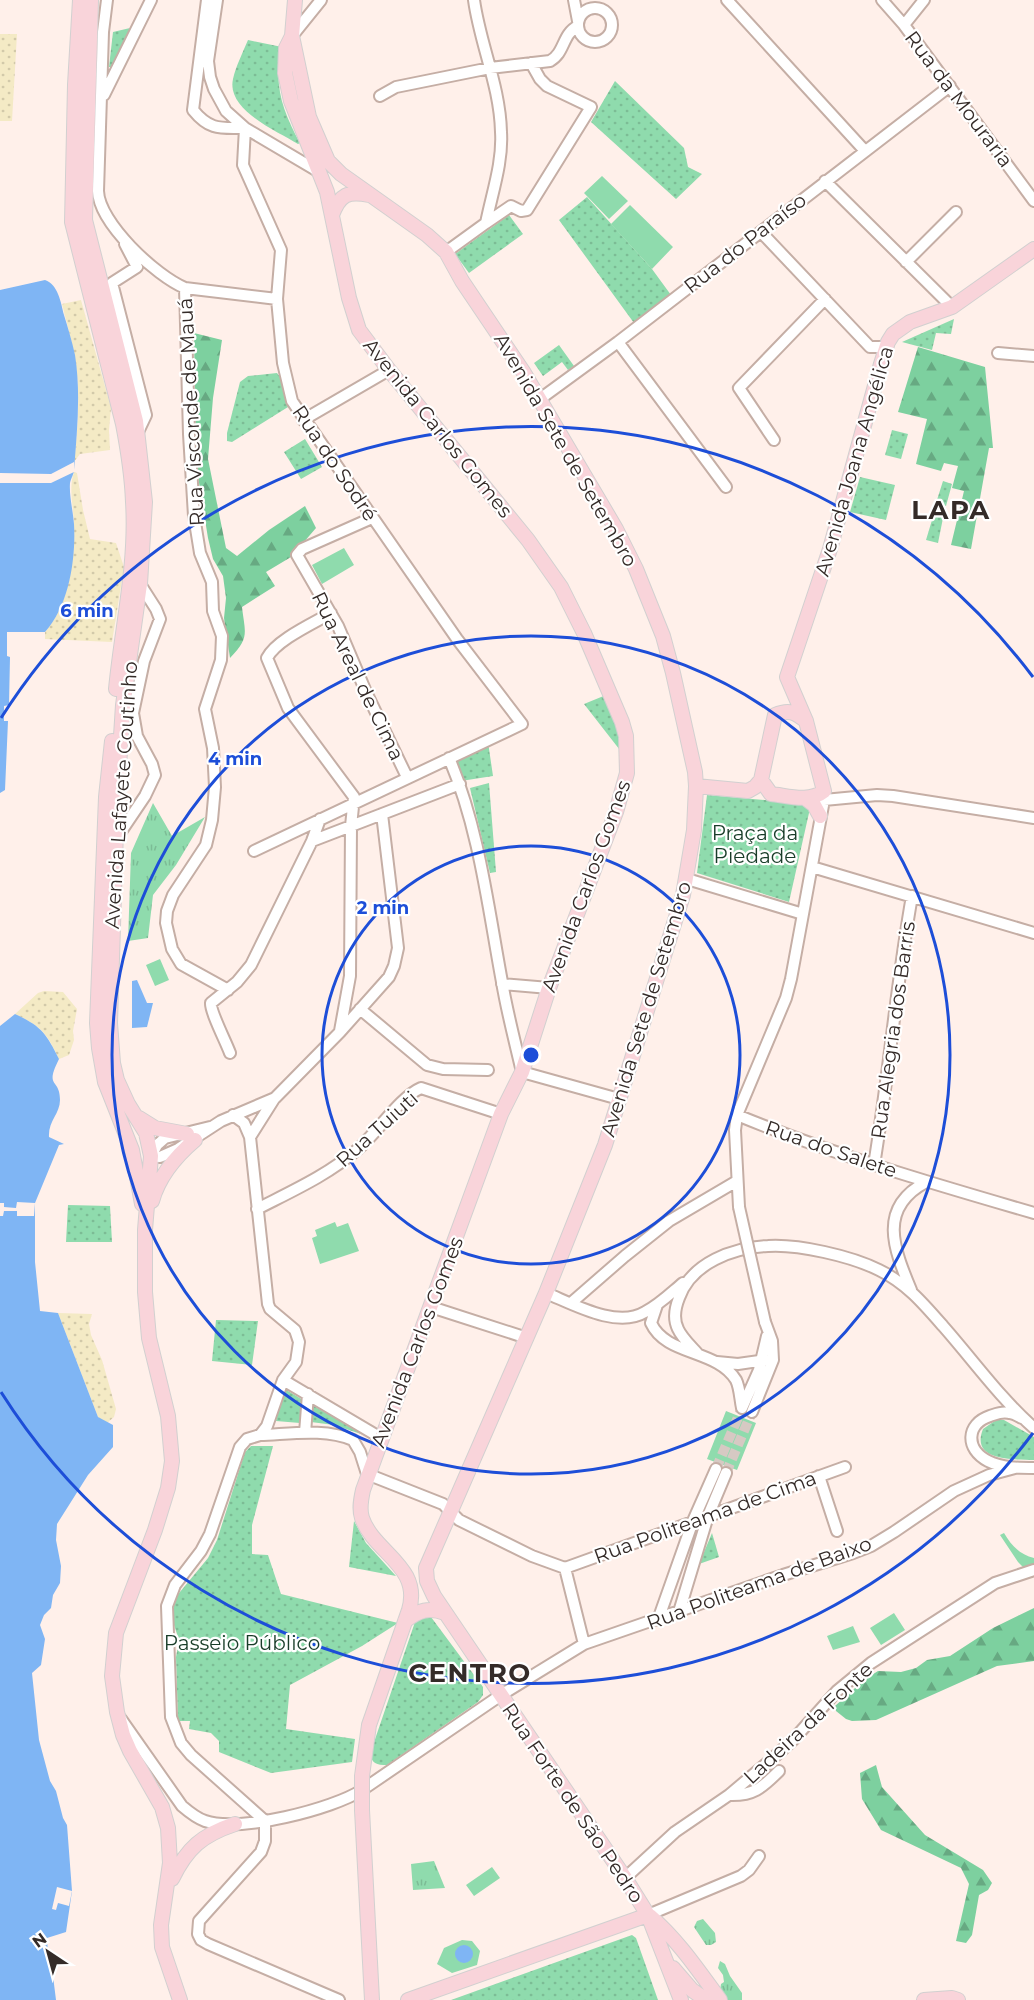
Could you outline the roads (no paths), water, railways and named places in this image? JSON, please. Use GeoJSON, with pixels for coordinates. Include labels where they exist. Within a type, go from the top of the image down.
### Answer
{"type":"FeatureCollection","features":[{"type":"Feature","properties":{"kind":"main road"},"geometry":{"type":"LineString","coordinates":[[292,36],[295,0]]}},
{"type":"Feature","properties":{"kind":"main road"},"geometry":{"type":"LineString","coordinates":[[84,1],[89,29],[96,33],[103,32]]}},
{"type":"Feature","properties":{"kind":"main road","name":"Avenida Lafayete Coutinho"},"geometry":{"type":"LineString","coordinates":[[84,1],[74,109],[72,222],[123,424],[134,503],[132,559],[118,665],[106,797],[98,1023],[102,1066],[132,1150],[145,1230]]}},
{"type":"Feature","properties":{"kind":"main road","name":"Avenida Lafayete Coutinho"},"geometry":{"type":"LineString","coordinates":[[89,29],[85,220],[136,421],[145,502],[140,584],[123,705],[110,1023],[117,1080],[149,1142],[151,1156],[145,1230],[147,1322],[168,1416],[172,1461],[168,1488],[158,1519],[116,1633],[112,1676],[117,1713],[130,1751],[153,1789],[165,1818],[170,1847],[168,1886],[161,1925],[162,1947],[180,2000]]}},
{"type":"Feature","properties":{"kind":"main road","name":"Avenida Sete de Setembro"},"geometry":{"type":"LineString","coordinates":[[292,36],[309,117],[333,167],[427,235],[446,252],[540,399],[616,529],[651,603],[674,673],[696,786],[697,799],[687,879],[605,1144],[546,1293],[426,1568]]}},
{"type":"Feature","properties":{"kind":"main road","name":"Avenida Carlos Gomes"},"geometry":{"type":"LineString","coordinates":[[292,36],[286,48],[285,73],[291,102],[332,215],[353,315],[359,330],[528,540],[561,587],[584,633],[626,736],[627,773],[623,791],[549,987],[522,1072],[501,1114],[367,1474],[360,1504],[362,1518],[375,1539],[403,1570]]}},
{"type":"Feature","properties":{"kind":"main road"},"geometry":{"type":"LineString","coordinates":[[315,167],[321,145]]}},
{"type":"Feature","properties":{"kind":"main road"},"geometry":{"type":"LineString","coordinates":[[332,215],[344,195],[357,193],[369,195]]}},
{"type":"Feature","properties":{"kind":"main road","name":"Avenida Joana Angélica"},"geometry":{"type":"LineString","coordinates":[[806,721],[787,677],[835,533],[886,347],[900,327],[952,307],[1034,249]]}},
{"type":"Feature","properties":{"kind":"main road"},"geometry":{"type":"LineString","coordinates":[[696,786],[748,791],[756,787],[761,780],[775,715],[789,711],[796,713],[806,721],[824,796],[806,798],[771,794],[761,780]]}},
{"type":"Feature","properties":{"kind":"main road"},"geometry":{"type":"LineString","coordinates":[[806,798],[814,805],[820,816]]}},
{"type":"Feature","properties":{"kind":"main road"},"geometry":{"type":"LineString","coordinates":[[112,1097],[139,1142],[151,1156]]}},
{"type":"Feature","properties":{"kind":"main road"},"geometry":{"type":"LineString","coordinates":[[136,1116],[155,1128],[191,1137],[158,1184],[145,1230]]}},
{"type":"Feature","properties":{"kind":"main road"},"geometry":{"type":"LineString","coordinates":[[403,1570],[414,1572],[426,1568]]}},
{"type":"Feature","properties":{"kind":"main road","name":"Rua Forte de São Pedro"},"geometry":{"type":"LineString","coordinates":[[426,1568],[429,1587],[445,1613],[626,1878],[648,1915]]}},
{"type":"Feature","properties":{"kind":"main road"},"geometry":{"type":"LineString","coordinates":[[372,2000],[362,1776],[369,1725],[405,1621],[412,1592],[403,1570]]}},
{"type":"Feature","properties":{"kind":"main road"},"geometry":{"type":"LineString","coordinates":[[405,1621],[421,1610],[436,1610],[445,1613]]}},
{"type":"Feature","properties":{"kind":"main road"},"geometry":{"type":"LineString","coordinates":[[168,1886],[179,1864],[204,1837],[235,1824]]}},
{"type":"Feature","properties":{"kind":"main road"},"geometry":{"type":"LineString","coordinates":[[648,1915],[681,2000]]}},
{"type":"Feature","properties":{"kind":"main road"},"geometry":{"type":"LineString","coordinates":[[408,2000],[648,1915]]}},
{"type":"Feature","properties":{"kind":"main road"},"geometry":{"type":"LineString","coordinates":[[648,1915],[670,1934],[720,2000]]}},
{"type":"Feature","properties":{"kind":"main road"},"geometry":{"type":"LineString","coordinates":[[667,1961],[692,1989],[706,2000]]}},
{"type":"Feature","properties":{"kind":"main road"},"geometry":{"type":"LineString","coordinates":[[924,2000],[952,1998],[958,2000]]}},
{"type":"Feature","properties":{"kind":"street"},"geometry":{"type":"LineString","coordinates":[[107,0],[103,32],[98,202],[110,224],[158,272],[185,288],[277,299]]}},
{"type":"Feature","properties":{"kind":"street"},"geometry":{"type":"LineString","coordinates":[[102,98],[151,0]]}},
{"type":"Feature","properties":{"kind":"street"},"geometry":{"type":"LineString","coordinates":[[207,0],[194,110],[202,121],[215,128],[245,128]]}},
{"type":"Feature","properties":{"kind":"street"},"geometry":{"type":"LineString","coordinates":[[217,0],[208,61],[210,77],[226,111],[245,128],[315,167]]}},
{"type":"Feature","properties":{"kind":"street"},"geometry":{"type":"LineString","coordinates":[[292,36],[321,0]]}},
{"type":"Feature","properties":{"kind":"street"},"geometry":{"type":"LineString","coordinates":[[380,96],[396,87],[490,68],[550,61],[556,58],[569,32],[578,23],[587,10],[598,5],[609,15],[612,24],[609,34],[595,42],[585,39],[579,31],[578,23],[574,0]]}},
{"type":"Feature","properties":{"kind":"street","name":"Rua da Mouraria"},"geometry":{"type":"LineString","coordinates":[[882,0],[904,25],[1034,201]]}},
{"type":"Feature","properties":{"kind":"street"},"geometry":{"type":"LineString","coordinates":[[904,25],[924,0]]}},
{"type":"Feature","properties":{"kind":"street"},"geometry":{"type":"LineString","coordinates":[[730,1],[865,151]]}},
{"type":"Feature","properties":{"kind":"street"},"geometry":{"type":"LineString","coordinates":[[475,4],[499,105],[502,134],[486,223]]}},
{"type":"Feature","properties":{"kind":"street"},"geometry":{"type":"LineString","coordinates":[[446,252],[511,206],[521,211],[527,210],[591,107],[547,86],[531,63]]}},
{"type":"Feature","properties":{"kind":"street","name":"Rua do Paraíso"},"geometry":{"type":"LineString","coordinates":[[540,399],[618,342],[950,86]]}},
{"type":"Feature","properties":{"kind":"street","name":"Rua do Sodré"},"geometry":{"type":"LineString","coordinates":[[245,128],[243,165],[281,250],[277,299],[283,363],[292,401],[457,639],[522,724],[450,758]]}},
{"type":"Feature","properties":{"kind":"street"},"geometry":{"type":"LineString","coordinates":[[825,181],[952,307]]}},
{"type":"Feature","properties":{"kind":"street"},"geometry":{"type":"LineString","coordinates":[[906,262],[956,212]]}},
{"type":"Feature","properties":{"kind":"street"},"geometry":{"type":"LineString","coordinates":[[761,232],[870,347],[886,347]]}},
{"type":"Feature","properties":{"kind":"street"},"geometry":{"type":"LineString","coordinates":[[126,241],[125,247],[137,267],[112,282],[146,415],[137,434]]}},
{"type":"Feature","properties":{"kind":"street","name":"Rua Visconde de Mauá"},"geometry":{"type":"LineString","coordinates":[[185,288],[189,445],[194,516],[200,553],[212,582],[213,611],[222,636],[221,660],[205,709],[213,748],[215,786],[212,820],[206,845],[173,895],[167,911],[166,923],[172,949],[181,964],[228,990]]}},
{"type":"Feature","properties":{"kind":"street"},"geometry":{"type":"LineString","coordinates":[[774,440],[739,388],[825,299]]}},
{"type":"Feature","properties":{"kind":"street"},"geometry":{"type":"LineString","coordinates":[[618,342],[726,487]]}},
{"type":"Feature","properties":{"kind":"street"},"geometry":{"type":"LineString","coordinates":[[998,353],[1034,356]]}},
{"type":"Feature","properties":{"kind":"street"},"geometry":{"type":"LineString","coordinates":[[303,420],[389,370]]}},
{"type":"Feature","properties":{"kind":"street","name":"Rua Areal de Cima"},"geometry":{"type":"LineString","coordinates":[[372,519],[297,553],[331,613],[407,777]]}},
{"type":"Feature","properties":{"kind":"street"},"geometry":{"type":"LineString","coordinates":[[116,839],[145,796],[154,775],[152,764],[137,736],[133,713],[144,661],[160,619],[140,584]]}},
{"type":"Feature","properties":{"kind":"street"},"geometry":{"type":"LineString","coordinates":[[331,613],[282,642],[272,650],[267,658],[288,708],[353,795],[350,976],[340,1032]]}},
{"type":"Feature","properties":{"kind":"street"},"geometry":{"type":"LineString","coordinates":[[255,851],[450,758],[467,806],[522,1072],[620,1099]]}},
{"type":"Feature","properties":{"kind":"street"},"geometry":{"type":"LineString","coordinates":[[312,842],[460,784]]}},
{"type":"Feature","properties":{"kind":"street"},"geometry":{"type":"LineString","coordinates":[[657,1304],[651,1323],[654,1330],[662,1339],[712,1361],[732,1375],[747,1410],[767,1360],[767,1342],[766,1326],[739,1206],[735,1130],[737,1115],[786,998],[824,796],[893,796],[1034,818]]}},
{"type":"Feature","properties":{"kind":"street"},"geometry":{"type":"LineString","coordinates":[[250,1137],[275,1098],[340,1032],[389,977],[397,958],[398,948],[382,814]]}},
{"type":"Feature","properties":{"kind":"street"},"geometry":{"type":"LineString","coordinates":[[230,1053],[210,1008],[214,999],[228,990],[251,965],[312,842],[320,819]]}},
{"type":"Feature","properties":{"kind":"street"},"geometry":{"type":"LineString","coordinates":[[812,867],[1034,933]]}},
{"type":"Feature","properties":{"kind":"street"},"geometry":{"type":"LineString","coordinates":[[687,879],[803,914]]}},
{"type":"Feature","properties":{"kind":"street","name":"Rua Alegria dos Barris"},"geometry":{"type":"LineString","coordinates":[[874,1165],[885,1102],[903,950],[912,896]]}},
{"type":"Feature","properties":{"kind":"street"},"geometry":{"type":"LineString","coordinates":[[502,984],[549,987]]}},
{"type":"Feature","properties":{"kind":"street"},"geometry":{"type":"LineString","coordinates":[[360,1009],[427,1065],[442,1069],[488,1070]]}},
{"type":"Feature","properties":{"kind":"street","name":"Rua Tuiuti"},"geometry":{"type":"LineString","coordinates":[[257,1209],[324,1175],[339,1164],[359,1149],[408,1096],[421,1088],[501,1114]]}},
{"type":"Feature","properties":{"kind":"street"},"geometry":{"type":"LineString","coordinates":[[151,1156],[161,1141],[170,1137],[191,1137],[221,1121],[275,1098]]}},
{"type":"Feature","properties":{"kind":"street"},"geometry":{"type":"LineString","coordinates":[[234,1115],[244,1123],[250,1137],[268,1304],[270,1309],[295,1330],[299,1342],[296,1362],[283,1380],[267,1426],[260,1435]]}},
{"type":"Feature","properties":{"kind":"street","name":"Rua do Salete"},"geometry":{"type":"LineString","coordinates":[[737,1115],[802,1142],[926,1182],[1034,1213]]}},
{"type":"Feature","properties":{"kind":"street"},"geometry":{"type":"LineString","coordinates":[[571,1303],[669,1221],[737,1181]]}},
{"type":"Feature","properties":{"kind":"street"},"geometry":{"type":"LineString","coordinates":[[926,1182],[915,1188],[903,1200],[893,1229],[898,1258],[912,1290],[1034,1428]]}},
{"type":"Feature","properties":{"kind":"street"},"geometry":{"type":"LineString","coordinates":[[546,1293],[609,1317],[626,1318],[645,1313],[706,1265],[732,1252],[779,1245],[840,1256],[858,1262],[877,1269],[912,1290]]}},
{"type":"Feature","properties":{"kind":"street"},"geometry":{"type":"LineString","coordinates":[[690,1278],[680,1294],[675,1319],[677,1329],[698,1354]]}},
{"type":"Feature","properties":{"kind":"street"},"geometry":{"type":"LineString","coordinates":[[431,1307],[527,1338]]}},
{"type":"Feature","properties":{"kind":"street"},"geometry":{"type":"LineString","coordinates":[[712,1361],[738,1364],[767,1360]]}},
{"type":"Feature","properties":{"kind":"street"},"geometry":{"type":"LineString","coordinates":[[283,1380],[381,1438]]}},
{"type":"Feature","properties":{"kind":"street"},"geometry":{"type":"LineString","coordinates":[[305,1433],[308,1394]]}},
{"type":"Feature","properties":{"kind":"street"},"geometry":{"type":"LineString","coordinates":[[1025,1419],[1009,1413],[1000,1413],[982,1419],[975,1425],[971,1440],[978,1454],[986,1460],[1015,1468],[1034,1468]]}},
{"type":"Feature","properties":{"kind":"street"},"geometry":{"type":"LineString","coordinates":[[339,2000],[208,1944],[201,1940],[198,1934],[199,1921],[261,1852],[265,1841],[265,1821],[190,1755],[175,1730],[171,1717],[167,1606],[175,1585],[201,1551],[210,1534],[240,1447],[247,1439],[260,1435],[305,1433],[337,1435],[353,1440],[360,1452],[367,1474],[443,1504],[459,1520],[521,1551],[565,1568],[584,1644]]}},
{"type":"Feature","properties":{"kind":"street","name":"Rua Politeama de Cima"},"geometry":{"type":"LineString","coordinates":[[565,1568],[845,1467]]}},
{"type":"Feature","properties":{"kind":"street","name":"Rua Politeama de Baixo"},"geometry":{"type":"LineString","coordinates":[[117,1713],[171,1792],[191,1814],[205,1821],[217,1824],[265,1821],[328,1805],[354,1795],[501,1695],[584,1644],[871,1546],[954,1491],[989,1475],[1015,1468]]}},
{"type":"Feature","properties":{"kind":"street"},"geometry":{"type":"LineString","coordinates":[[658,1620],[693,1521],[721,1471],[679,1612]]}},
{"type":"Feature","properties":{"kind":"street"},"geometry":{"type":"LineString","coordinates":[[819,1476],[837,1532]]}},
{"type":"Feature","properties":{"kind":"street","name":"Ladeira da Fonte"},"geometry":{"type":"LineString","coordinates":[[626,1878],[675,1832],[729,1795],[793,1740],[837,1691],[870,1660],[995,1583],[1034,1570]]}},
{"type":"Feature","properties":{"kind":"street"},"geometry":{"type":"LineString","coordinates":[[729,1795],[746,1796],[765,1785],[779,1771]]}},
{"type":"Feature","properties":{"kind":"street"},"geometry":{"type":"LineString","coordinates":[[648,1915],[741,1875],[749,1870],[759,1856]]}},
{"type":"Feature","properties":{"kind":"water"},"geometry":{"type":"Polygon","coordinates":[[[45,280],[53,285],[58,294],[73,345],[77,369],[77,427],[74,472],[70,483],[74,552],[65,596],[60,609],[45,632],[7,632],[7,656],[10,657],[9,705],[4,706],[4,721],[8,721],[5,790],[0,793],[0,290],[45,280]]]}},
{"type":"Feature","properties":{"kind":"water"},"geometry":{"type":"Polygon","coordinates":[[[137,980],[147,1003],[153,1003],[147,1027],[132,1028],[132,981],[137,980]]]}},
{"type":"Feature","properties":{"kind":"water"},"geometry":{"type":"Polygon","coordinates":[[[15,1014],[42,1031],[59,1059],[53,1079],[58,1088],[60,1100],[50,1126],[49,1137],[64,1144],[59,1145],[35,1203],[35,1262],[40,1311],[58,1313],[98,1417],[113,1425],[113,1447],[88,1475],[57,1524],[56,1540],[61,1566],[60,1583],[53,1595],[51,1608],[44,1615],[40,1625],[45,1639],[41,1665],[32,1673],[39,1740],[50,1781],[56,1791],[67,1825],[72,1891],[66,1932],[47,1938],[48,1956],[57,1954],[53,1976],[56,2000],[0,2000],[0,1026],[15,1014]]]}},
{"type":"Feature","properties":{"kind":"water"},"geometry":{"type":"Polygon","coordinates":[[[464,1945],[470,1948],[473,1954],[470,1960],[464,1963],[458,1960],[455,1954],[458,1948],[464,1945]]]}},
{"type":"Feature","properties":{"kind":"tunnel"},"geometry":{"type":"LineString","coordinates":[[716,1469],[742,1408]]}},
{"type":"Feature","properties":{"kind":"tunnel"},"geometry":{"type":"LineString","coordinates":[[726,1473],[752,1412]]}},
{"type":"Feature","properties":{"kind":"district","name":"LAPA"},"geometry":{"type":"Point","coordinates":[951,510]}},
{"type":"Feature","properties":{"kind":"district","name":"CENTRO"},"geometry":{"type":"Point","coordinates":[470,1673]}},
{"type":"Feature","properties":{"kind":"park label","name":"Praça da Piedade"},"geometry":{"type":"Point","coordinates":[755,844]}},
{"type":"Feature","properties":{"kind":"park label","name":"Passeio Público"},"geometry":{"type":"Point","coordinates":[242,1643]}}]}
